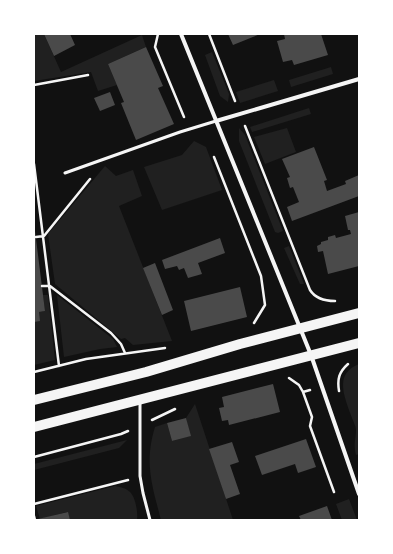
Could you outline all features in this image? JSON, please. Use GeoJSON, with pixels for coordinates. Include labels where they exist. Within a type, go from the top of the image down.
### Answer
{"type":"FeatureCollection","features":[{"type":"Feature","properties":{"kind":"main road"},"geometry":{"type":"LineString","coordinates":[[34,400],[146,372],[300,328],[359,313]]}},
{"type":"Feature","properties":{"kind":"main road"},"geometry":{"type":"LineString","coordinates":[[34,427],[359,343]]}},
{"type":"Feature","properties":{"kind":"street"},"geometry":{"type":"LineString","coordinates":[[181,34],[311,355],[359,494]]}},
{"type":"Feature","properties":{"kind":"street"},"geometry":{"type":"LineString","coordinates":[[216,121],[359,79]]}},
{"type":"Feature","properties":{"kind":"lane"},"geometry":{"type":"LineString","coordinates":[[65,173],[216,121]]}},
{"type":"Feature","properties":{"kind":"lane"},"geometry":{"type":"LineString","coordinates":[[140,400],[140,476],[150,520]]}},
{"type":"Feature","properties":{"kind":"path"},"geometry":{"type":"LineString","coordinates":[[158,34],[155,47],[185,120],[194,128]]}},
{"type":"Feature","properties":{"kind":"path"},"geometry":{"type":"LineString","coordinates":[[209,34],[310,290],[313,295],[328,301],[342,300]]}},
{"type":"Feature","properties":{"kind":"path"},"geometry":{"type":"LineString","coordinates":[[34,85],[88,75]]}},
{"type":"Feature","properties":{"kind":"path"},"geometry":{"type":"LineString","coordinates":[[214,157],[261,276],[265,306],[254,324]]}},
{"type":"Feature","properties":{"kind":"path"},"geometry":{"type":"LineString","coordinates":[[36,237],[44,236],[107,158]]}},
{"type":"Feature","properties":{"kind":"path"},"geometry":{"type":"LineString","coordinates":[[34,164],[35,186],[44,236],[59,366]]}},
{"type":"Feature","properties":{"kind":"path"},"geometry":{"type":"LineString","coordinates":[[42,286],[50,286],[111,333],[122,344],[125,353]]}},
{"type":"Feature","properties":{"kind":"path"},"geometry":{"type":"LineString","coordinates":[[34,372],[86,358],[169,347]]}},
{"type":"Feature","properties":{"kind":"path"},"geometry":{"type":"LineString","coordinates":[[340,393],[337,382],[339,375],[343,369],[354,360]]}},
{"type":"Feature","properties":{"kind":"path"},"geometry":{"type":"LineString","coordinates":[[284,377],[299,385],[303,392],[312,417],[310,426],[334,492]]}},
{"type":"Feature","properties":{"kind":"path"},"geometry":{"type":"LineString","coordinates":[[303,392],[337,382]]}},
{"type":"Feature","properties":{"kind":"path"},"geometry":{"type":"LineString","coordinates":[[34,457],[121,434],[178,408]]}},
{"type":"Feature","properties":{"kind":"path"},"geometry":{"type":"LineString","coordinates":[[34,504],[140,476]]}},
{"type":"Feature","properties":{"kind":"path"},"geometry":{"type":"LineString","coordinates":[[34,516],[35,520]]}},
{"type":"Feature","properties":{"kind":"shaded area"},"geometry":{"type":"Polygon","coordinates":[[[34,34],[44,34],[61,72],[142,35],[146,47],[108,64],[117,85],[98,91],[91,72],[34,81],[34,34]]]}},
{"type":"Feature","properties":{"kind":"shaded area"},"geometry":{"type":"Polygon","coordinates":[[[212,52],[229,94],[228,102],[220,96],[205,55],[212,52]]]}},
{"type":"Feature","properties":{"kind":"shaded area"},"geometry":{"type":"Polygon","coordinates":[[[331,67],[333,74],[291,87],[289,80],[331,67]]]}},
{"type":"Feature","properties":{"kind":"shaded area"},"geometry":{"type":"Polygon","coordinates":[[[274,80],[278,91],[240,103],[236,92],[274,80]]]}},
{"type":"Feature","properties":{"kind":"shaded area"},"geometry":{"type":"Polygon","coordinates":[[[309,108],[311,114],[252,132],[250,127],[309,108]]]}},
{"type":"Feature","properties":{"kind":"shaded area"},"geometry":{"type":"Polygon","coordinates":[[[239,128],[245,135],[283,231],[278,233],[275,232],[239,141],[239,128]]]}},
{"type":"Feature","properties":{"kind":"shaded area"},"geometry":{"type":"Polygon","coordinates":[[[287,128],[296,152],[265,164],[254,137],[287,128]]]}},
{"type":"Feature","properties":{"kind":"shaded area"},"geometry":{"type":"Polygon","coordinates":[[[194,141],[206,147],[222,190],[162,210],[144,167],[182,155],[194,141]]]}},
{"type":"Feature","properties":{"kind":"shaded area"},"geometry":{"type":"Polygon","coordinates":[[[105,166],[116,176],[133,170],[142,196],[119,206],[172,341],[133,345],[125,338],[121,339],[55,284],[48,234],[105,166]]]}},
{"type":"Feature","properties":{"kind":"shaded area"},"geometry":{"type":"Polygon","coordinates":[[[289,246],[304,284],[300,284],[284,248],[289,246]]]}},
{"type":"Feature","properties":{"kind":"shaded area"},"geometry":{"type":"Polygon","coordinates":[[[43,295],[48,295],[55,360],[34,365],[34,322],[39,312],[45,311],[43,295]]]}},
{"type":"Feature","properties":{"kind":"shaded area"},"geometry":{"type":"Polygon","coordinates":[[[57,295],[113,339],[117,347],[64,357],[57,295]]]}},
{"type":"Feature","properties":{"kind":"shaded area"},"geometry":{"type":"Polygon","coordinates":[[[359,364],[359,454],[356,455],[356,428],[346,403],[343,387],[346,374],[351,368],[359,364]]]}},
{"type":"Feature","properties":{"kind":"shaded area"},"geometry":{"type":"Polygon","coordinates":[[[195,404],[233,520],[161,520],[150,474],[150,452],[155,427],[167,423],[172,441],[190,436],[186,418],[195,404]]]}},
{"type":"Feature","properties":{"kind":"shaded area"},"geometry":{"type":"Polygon","coordinates":[[[127,440],[119,448],[34,470],[34,464],[127,440]]]}},
{"type":"Feature","properties":{"kind":"shaded area"},"geometry":{"type":"Polygon","coordinates":[[[115,486],[127,490],[134,498],[137,520],[70,520],[67,512],[40,519],[36,506],[115,486]]]}},
{"type":"Feature","properties":{"kind":"shaded area"},"geometry":{"type":"Polygon","coordinates":[[[349,499],[357,520],[342,520],[336,504],[349,499]]]}},
{"type":"Feature","properties":{"kind":"building"},"geometry":{"type":"Polygon","coordinates":[[[44,34],[70,34],[75,45],[54,56],[44,34]]]}},
{"type":"Feature","properties":{"kind":"building"},"geometry":{"type":"Polygon","coordinates":[[[228,34],[260,34],[233,45],[228,34]]]}},
{"type":"Feature","properties":{"kind":"building"},"geometry":{"type":"Polygon","coordinates":[[[284,34],[321,34],[328,55],[294,65],[292,60],[283,62],[277,41],[285,39],[284,34]]]}},
{"type":"Feature","properties":{"kind":"building"},"geometry":{"type":"Polygon","coordinates":[[[146,47],[163,86],[158,88],[174,124],[136,140],[121,103],[124,102],[108,64],[146,47]]]}},
{"type":"Feature","properties":{"kind":"building"},"geometry":{"type":"Polygon","coordinates":[[[110,92],[115,105],[100,111],[94,98],[110,92]]]}},
{"type":"Feature","properties":{"kind":"building"},"geometry":{"type":"Polygon","coordinates":[[[314,147],[327,180],[324,181],[327,191],[346,184],[345,181],[359,175],[359,196],[292,221],[287,207],[299,202],[293,187],[290,188],[287,178],[290,177],[282,159],[314,147]]]}},
{"type":"Feature","properties":{"kind":"building"},"geometry":{"type":"Polygon","coordinates":[[[359,212],[359,266],[328,274],[323,251],[318,252],[317,246],[321,244],[321,242],[328,240],[328,237],[335,235],[336,238],[351,234],[350,230],[348,230],[345,216],[359,212]]]}},
{"type":"Feature","properties":{"kind":"building"},"geometry":{"type":"Polygon","coordinates":[[[34,231],[45,311],[39,312],[40,321],[34,322],[34,231]]]}},
{"type":"Feature","properties":{"kind":"building"},"geometry":{"type":"Polygon","coordinates":[[[220,238],[225,253],[198,263],[202,274],[188,278],[184,268],[179,270],[177,266],[165,269],[162,260],[220,238]]]}},
{"type":"Feature","properties":{"kind":"building"},"geometry":{"type":"Polygon","coordinates":[[[155,263],[173,310],[162,315],[143,268],[155,263]]]}},
{"type":"Feature","properties":{"kind":"building"},"geometry":{"type":"Polygon","coordinates":[[[240,287],[247,317],[191,331],[184,301],[240,287]]]}},
{"type":"Feature","properties":{"kind":"building"},"geometry":{"type":"Polygon","coordinates":[[[273,384],[280,412],[229,425],[228,420],[222,421],[219,408],[224,407],[222,397],[273,384]]]}},
{"type":"Feature","properties":{"kind":"building"},"geometry":{"type":"Polygon","coordinates":[[[186,418],[191,436],[172,441],[167,423],[186,418]]]}},
{"type":"Feature","properties":{"kind":"building"},"geometry":{"type":"Polygon","coordinates":[[[306,439],[316,467],[298,473],[295,464],[262,475],[255,456],[306,439]]]}},
{"type":"Feature","properties":{"kind":"building"},"geometry":{"type":"Polygon","coordinates":[[[232,442],[239,462],[230,465],[240,494],[226,499],[209,449],[232,442]]]}},
{"type":"Feature","properties":{"kind":"building"},"geometry":{"type":"Polygon","coordinates":[[[327,506],[332,520],[301,520],[299,516],[327,506]]]}},
{"type":"Feature","properties":{"kind":"building"},"geometry":{"type":"Polygon","coordinates":[[[68,512],[70,520],[38,520],[38,519],[68,512]]]}}]}
